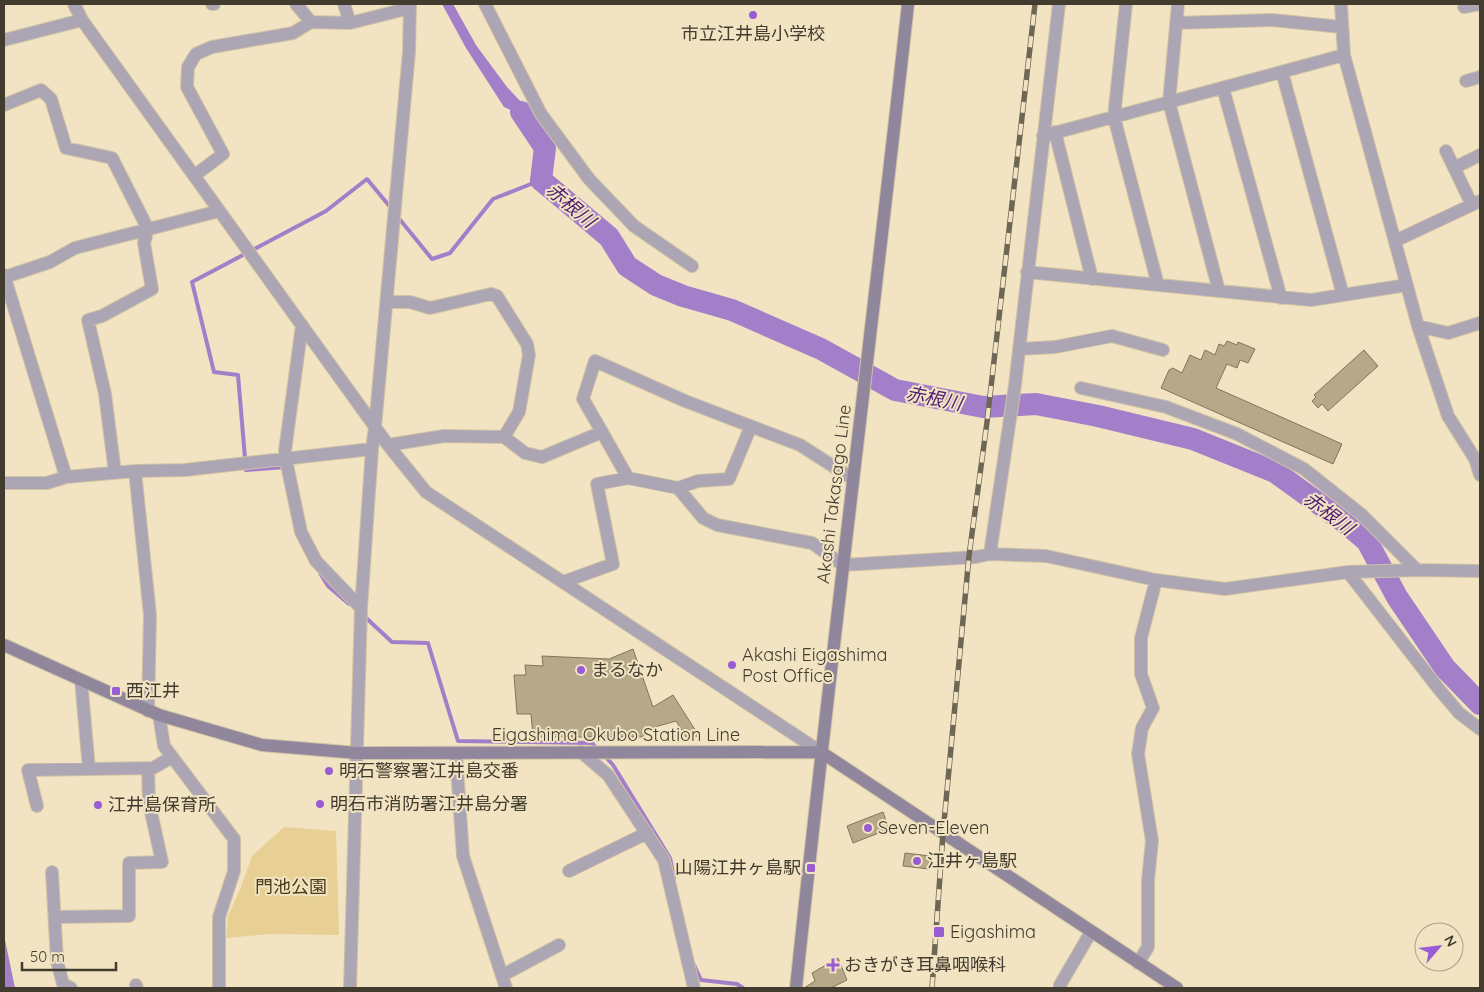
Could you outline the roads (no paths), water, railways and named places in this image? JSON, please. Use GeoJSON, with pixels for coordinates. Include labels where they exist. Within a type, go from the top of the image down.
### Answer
{"type":"FeatureCollection","features":[{"type":"Feature","properties":{"kind":"main road","name":"Akashi Takasago Line"},"geometry":{"type":"LineString","coordinates":[[796,988],[842,565],[864,394],[908,4]]}},
{"type":"Feature","properties":{"kind":"main road","name":"Eigashima Okubo Station Line"},"geometry":{"type":"LineString","coordinates":[[4,645],[153,713],[262,745],[357,753],[821,752]]}},
{"type":"Feature","properties":{"kind":"main road"},"geometry":{"type":"LineString","coordinates":[[821,752],[1177,988]]}},
{"type":"Feature","properties":{"kind":"street"},"geometry":{"type":"LineString","coordinates":[[74,4],[82,20],[219,211],[388,445],[426,492],[821,752]]}},
{"type":"Feature","properties":{"kind":"street"},"geometry":{"type":"LineString","coordinates":[[296,4],[311,22]]}},
{"type":"Feature","properties":{"kind":"street"},"geometry":{"type":"LineString","coordinates":[[344,4],[350,23]]}},
{"type":"Feature","properties":{"kind":"street"},"geometry":{"type":"LineString","coordinates":[[485,4],[541,114],[589,179],[634,226],[692,266]]}},
{"type":"Feature","properties":{"kind":"street"},"geometry":{"type":"LineString","coordinates":[[990,554],[1019,350],[1027,272],[1049,134],[1060,4]]}},
{"type":"Feature","properties":{"kind":"street"},"geometry":{"type":"LineString","coordinates":[[1126,4],[1114,117],[1158,285]]}},
{"type":"Feature","properties":{"kind":"street"},"geometry":{"type":"LineString","coordinates":[[1178,4],[1169,102],[1219,291]]}},
{"type":"Feature","properties":{"kind":"street"},"geometry":{"type":"LineString","coordinates":[[1341,4],[1344,55],[1418,326],[1448,416],[1475,459],[1480,475]]}},
{"type":"Feature","properties":{"kind":"street"},"geometry":{"type":"LineString","coordinates":[[1464,7],[1480,4]]}},
{"type":"Feature","properties":{"kind":"street"},"geometry":{"type":"LineString","coordinates":[[194,176],[223,154],[187,87],[188,67],[196,54],[212,47],[293,33],[311,22],[350,23],[410,6],[409,52],[372,449],[361,608],[350,988]]}},
{"type":"Feature","properties":{"kind":"street"},"geometry":{"type":"LineString","coordinates":[[4,40],[82,20]]}},
{"type":"Feature","properties":{"kind":"street"},"geometry":{"type":"LineString","coordinates":[[1176,23],[1272,20],[1342,27]]}},
{"type":"Feature","properties":{"kind":"street"},"geometry":{"type":"LineString","coordinates":[[1049,134],[1344,55]]}},
{"type":"Feature","properties":{"kind":"street"},"geometry":{"type":"LineString","coordinates":[[1282,72],[1343,295]]}},
{"type":"Feature","properties":{"kind":"street"},"geometry":{"type":"LineString","coordinates":[[1466,81],[1480,77]]}},
{"type":"Feature","properties":{"kind":"street"},"geometry":{"type":"LineString","coordinates":[[1223,88],[1281,298]]}},
{"type":"Feature","properties":{"kind":"street"},"geometry":{"type":"LineString","coordinates":[[4,105],[41,90],[51,99],[66,148],[112,158],[148,229],[144,243],[152,289],[102,316],[88,320],[105,394],[116,473]]}},
{"type":"Feature","properties":{"kind":"street"},"geometry":{"type":"LineString","coordinates":[[1049,134],[1092,279]]}},
{"type":"Feature","properties":{"kind":"street"},"geometry":{"type":"LineString","coordinates":[[1395,241],[1476,203],[1454,168],[1446,151]]}},
{"type":"Feature","properties":{"kind":"street"},"geometry":{"type":"LineString","coordinates":[[1454,168],[1480,155]]}},
{"type":"Feature","properties":{"kind":"street"},"geometry":{"type":"LineString","coordinates":[[66,477],[4,276],[50,262],[75,248],[219,211]]}},
{"type":"Feature","properties":{"kind":"street"},"geometry":{"type":"LineString","coordinates":[[1027,272],[1311,300],[1407,285]]}},
{"type":"Feature","properties":{"kind":"street"},"geometry":{"type":"LineString","coordinates":[[387,302],[410,302],[430,308],[491,294],[497,296],[527,344],[529,355],[519,412],[504,436]]}},
{"type":"Feature","properties":{"kind":"street"},"geometry":{"type":"LineString","coordinates":[[1418,326],[1448,333],[1480,323]]}},
{"type":"Feature","properties":{"kind":"street"},"geometry":{"type":"LineString","coordinates":[[302,325],[285,451],[301,532],[316,561],[361,608]]}},
{"type":"Feature","properties":{"kind":"street"},"geometry":{"type":"LineString","coordinates":[[1019,350],[1055,347],[1112,336],[1163,350]]}},
{"type":"Feature","properties":{"kind":"street"},"geometry":{"type":"LineString","coordinates":[[628,478],[584,399],[595,361],[685,401],[800,445],[853,479]]}},
{"type":"Feature","properties":{"kind":"street"},"geometry":{"type":"LineString","coordinates":[[1081,388],[1166,407],[1236,434],[1304,470],[1362,515],[1416,570]]}},
{"type":"Feature","properties":{"kind":"street"},"geometry":{"type":"LineString","coordinates":[[563,582],[613,564],[597,484],[628,478],[678,488],[698,481],[729,479],[751,426]]}},
{"type":"Feature","properties":{"kind":"street"},"geometry":{"type":"LineString","coordinates":[[388,445],[444,436],[504,436],[525,453],[542,457],[602,432]]}},
{"type":"Feature","properties":{"kind":"street"},"geometry":{"type":"LineString","coordinates":[[4,483],[47,483],[66,477],[135,471],[185,470],[372,449]]}},
{"type":"Feature","properties":{"kind":"street"},"geometry":{"type":"LineString","coordinates":[[135,471],[150,615],[153,713],[164,746],[234,839],[234,871],[219,917],[219,988]]}},
{"type":"Feature","properties":{"kind":"street"},"geometry":{"type":"LineString","coordinates":[[678,488],[703,518],[717,526],[812,543],[842,565],[976,557],[990,554],[1046,556],[1156,580],[1225,589],[1348,572],[1480,571]]}},
{"type":"Feature","properties":{"kind":"street"},"geometry":{"type":"LineString","coordinates":[[1348,572],[1438,688],[1459,713],[1480,730]]}},
{"type":"Feature","properties":{"kind":"street"},"geometry":{"type":"LineString","coordinates":[[1138,963],[1148,947],[1148,880],[1152,841],[1138,754],[1142,728],[1153,708],[1141,674],[1142,638],[1156,580]]}},
{"type":"Feature","properties":{"kind":"street"},"geometry":{"type":"LineString","coordinates":[[81,680],[89,769]]}},
{"type":"Feature","properties":{"kind":"street"},"geometry":{"type":"LineString","coordinates":[[581,752],[608,775],[664,860],[694,988]]}},
{"type":"Feature","properties":{"kind":"street"},"geometry":{"type":"LineString","coordinates":[[456,753],[463,856],[506,988]]}},
{"type":"Feature","properties":{"kind":"street"},"geometry":{"type":"LineString","coordinates":[[37,806],[28,770],[153,768],[172,757]]}},
{"type":"Feature","properties":{"kind":"street"},"geometry":{"type":"LineString","coordinates":[[55,917],[129,916],[129,863],[162,862],[149,803],[148,768]]}},
{"type":"Feature","properties":{"kind":"street"},"geometry":{"type":"LineString","coordinates":[[569,871],[646,834]]}},
{"type":"Feature","properties":{"kind":"street"},"geometry":{"type":"LineString","coordinates":[[52,872],[57,961],[63,984],[71,988]]}},
{"type":"Feature","properties":{"kind":"street"},"geometry":{"type":"LineString","coordinates":[[1060,988],[1091,932]]}},
{"type":"Feature","properties":{"kind":"street"},"geometry":{"type":"LineString","coordinates":[[503,975],[559,945]]}},
{"type":"Feature","properties":{"kind":"waterway","name":"赤根川"},"geometry":{"type":"LineString","coordinates":[[521,112],[545,148],[541,180],[609,237],[627,266],[656,285],[683,296],[732,310],[821,349],[895,390],[983,407],[1036,404],[1098,416],[1193,439],[1275,472],[1347,524],[1367,541],[1397,597],[1445,668],[1480,704]]}},
{"type":"Feature","properties":{"kind":"waterway"},"geometry":{"type":"LineString","coordinates":[[285,468],[246,470],[238,375],[214,372],[192,282],[326,211],[367,179],[391,208]]}},
{"type":"Feature","properties":{"kind":"waterway"},"geometry":{"type":"LineString","coordinates":[[397,216],[432,259],[450,253],[493,199],[541,180]]}},
{"type":"Feature","properties":{"kind":"waterway"},"geometry":{"type":"LineString","coordinates":[[320,573],[328,586],[349,604]]}},
{"type":"Feature","properties":{"kind":"waterway"},"geometry":{"type":"LineString","coordinates":[[364,616],[392,642],[428,643],[458,741],[592,743],[597,749]]}},
{"type":"Feature","properties":{"kind":"waterway"},"geometry":{"type":"LineString","coordinates":[[604,755],[613,765],[670,858],[674,878]]}},
{"type":"Feature","properties":{"kind":"waterway"},"geometry":{"type":"LineString","coordinates":[[694,965],[701,980],[737,984],[743,988]]}},
{"type":"Feature","properties":{"kind":"railway"},"geometry":{"type":"LineString","coordinates":[[932,988],[943,833],[969,556],[987,422],[1035,4]]}},
{"type":"Feature","properties":{"kind":"place","name":"市立江井島小学校"},"geometry":{"type":"Point","coordinates":[753,15]}},
{"type":"Feature","properties":{"kind":"place","name":"Akashi Eigashima Post Office"},"geometry":{"type":"Point","coordinates":[732,665]}},
{"type":"Feature","properties":{"kind":"place","name":"まるなか"},"geometry":{"type":"Point","coordinates":[581,670]}},
{"type":"Feature","properties":{"kind":"place","name":"西江井"},"geometry":{"type":"Point","coordinates":[116,691]}},
{"type":"Feature","properties":{"kind":"place","name":"明石警察署江井島交番"},"geometry":{"type":"Point","coordinates":[329,771]}},
{"type":"Feature","properties":{"kind":"place","name":"明石市消防署江井島分署"},"geometry":{"type":"Point","coordinates":[320,804]}},
{"type":"Feature","properties":{"kind":"place","name":"江井島保育所"},"geometry":{"type":"Point","coordinates":[98,805]}},
{"type":"Feature","properties":{"kind":"place","name":"Seven-Eleven"},"geometry":{"type":"Point","coordinates":[868,828]}},
{"type":"Feature","properties":{"kind":"place","name":"江井ヶ島駅"},"geometry":{"type":"Point","coordinates":[917,861]}},
{"type":"Feature","properties":{"kind":"place","name":"山陽江井ヶ島駅"},"geometry":{"type":"Point","coordinates":[811,868]}},
{"type":"Feature","properties":{"kind":"place","name":"Eigashima"},"geometry":{"type":"Point","coordinates":[939,932]}},
{"type":"Feature","properties":{"kind":"place","name":"おきがき耳鼻咽喉科"},"geometry":{"type":"Point","coordinates":[833,965]}},
{"type":"Feature","properties":{"kind":"park label","name":"門池公園"},"geometry":{"type":"Point","coordinates":[291,887]}}]}
